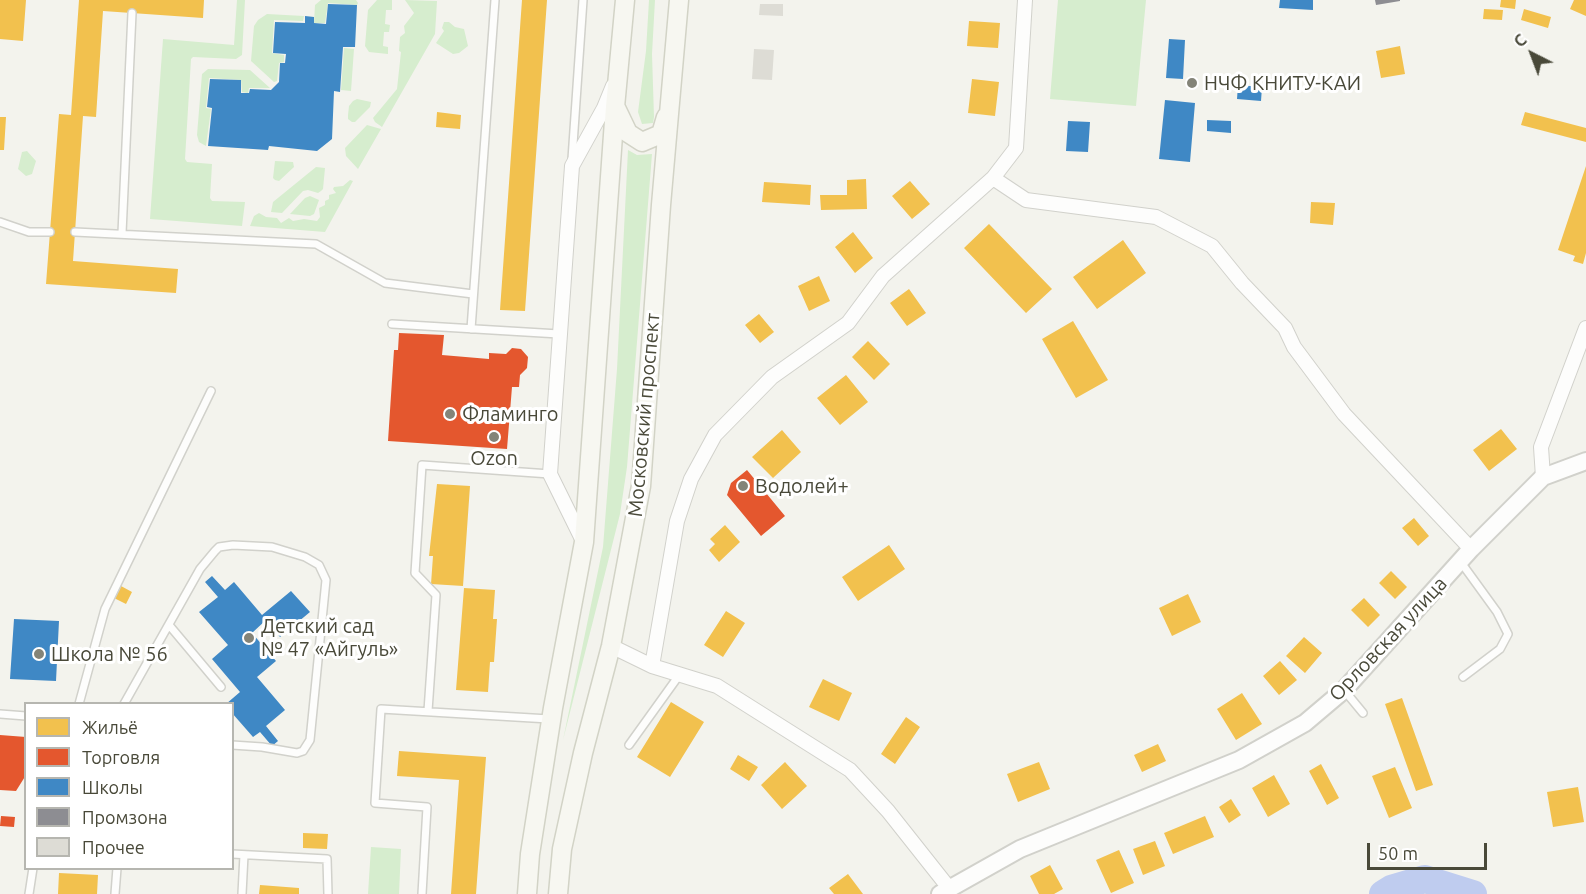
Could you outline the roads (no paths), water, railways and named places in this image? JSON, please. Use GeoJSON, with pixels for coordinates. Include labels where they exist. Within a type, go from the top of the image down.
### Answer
{"type":"FeatureCollection","features":[{"type":"Feature","properties":{"kind":"main road"},"geometry":{"type":"LineString","coordinates":[[527,894],[530,854],[584,542],[615,107],[625,0]]}},
{"type":"Feature","properties":{"kind":"main road","name":"Московский проспект"},"geometry":{"type":"LineString","coordinates":[[558,894],[562,849],[583,753],[611,646],[641,486],[661,205],[679,0]]}},
{"type":"Feature","properties":{"kind":"main road"},"geometry":{"type":"LineString","coordinates":[[615,107],[628,133],[642,142],[661,134],[672,94]]}},
{"type":"Feature","properties":{"kind":"street"},"geometry":{"type":"LineString","coordinates":[[652,666],[677,521],[691,479],[715,435],[772,377],[848,323],[883,276],[993,178],[1016,148],[1025,0]]}},
{"type":"Feature","properties":{"kind":"street"},"geometry":{"type":"LineString","coordinates":[[584,542],[550,474],[572,166],[604,108],[620,71]]}},
{"type":"Feature","properties":{"kind":"street"},"geometry":{"type":"LineString","coordinates":[[993,178],[1026,200],[1156,217],[1212,246],[1242,283],[1286,328],[1294,346],[1344,414],[1466,555]]}},
{"type":"Feature","properties":{"kind":"street"},"geometry":{"type":"LineString","coordinates":[[1543,477],[1541,447],[1586,328]]}},
{"type":"Feature","properties":{"kind":"street","name":"Орловская улица"},"geometry":{"type":"LineString","coordinates":[[945,891],[1020,849],[1239,760],[1305,723],[1344,690],[1466,555],[1543,477],[1586,461]]}},
{"type":"Feature","properties":{"kind":"street"},"geometry":{"type":"LineString","coordinates":[[611,646],[652,666],[717,686],[850,770],[888,811],[945,891]]}},
{"type":"Feature","properties":{"kind":"lane"},"geometry":{"type":"LineString","coordinates":[[471,329],[495,0]]}},
{"type":"Feature","properties":{"kind":"lane"},"geometry":{"type":"LineString","coordinates":[[572,166],[584,0]]}},
{"type":"Feature","properties":{"kind":"lane"},"geometry":{"type":"LineString","coordinates":[[122,233],[132,13]]}},
{"type":"Feature","properties":{"kind":"lane"},"geometry":{"type":"LineString","coordinates":[[0,222],[29,231],[50,232]]}},
{"type":"Feature","properties":{"kind":"lane"},"geometry":{"type":"LineString","coordinates":[[75,232],[315,244],[385,283],[473,294]]}},
{"type":"Feature","properties":{"kind":"lane"},"geometry":{"type":"LineString","coordinates":[[392,324],[560,334]]}},
{"type":"Feature","properties":{"kind":"lane"},"geometry":{"type":"LineString","coordinates":[[80,702],[105,609],[211,391]]}},
{"type":"Feature","properties":{"kind":"lane"},"geometry":{"type":"LineString","coordinates":[[428,711],[436,595],[415,573],[422,465],[550,474]]}},
{"type":"Feature","properties":{"kind":"lane"},"geometry":{"type":"LineString","coordinates":[[125,702],[200,568],[209,555],[219,547],[233,545],[284,550],[314,560],[324,572],[326,589],[308,745],[303,751],[290,754],[262,747],[234,745]]}},
{"type":"Feature","properties":{"kind":"lane"},"geometry":{"type":"LineString","coordinates":[[1463,677],[1500,649],[1508,634],[1466,555]]}},
{"type":"Feature","properties":{"kind":"lane"},"geometry":{"type":"LineString","coordinates":[[169,625],[221,687]]}},
{"type":"Feature","properties":{"kind":"lane"},"geometry":{"type":"LineString","coordinates":[[629,745],[680,674]]}},
{"type":"Feature","properties":{"kind":"lane"},"geometry":{"type":"LineString","coordinates":[[1344,690],[1363,713]]}},
{"type":"Feature","properties":{"kind":"lane"},"geometry":{"type":"LineString","coordinates":[[422,894],[427,807],[375,803],[381,709],[552,719]]}},
{"type":"Feature","properties":{"kind":"lane"},"geometry":{"type":"LineString","coordinates":[[0,714],[24,716]]}},
{"type":"Feature","properties":{"kind":"lane"},"geometry":{"type":"LineString","coordinates":[[234,854],[327,859],[328,894]]}},
{"type":"Feature","properties":{"kind":"lane"},"geometry":{"type":"LineString","coordinates":[[242,894],[244,855]]}},
{"type":"Feature","properties":{"kind":"lane"},"geometry":{"type":"LineString","coordinates":[[29,894],[33,870]]}},
{"type":"Feature","properties":{"kind":"lane"},"geometry":{"type":"LineString","coordinates":[[115,894],[117,870]]}},
{"type":"Feature","properties":{"kind":"waterway"},"geometry":{"type":"LineString","coordinates":[[1383,894],[1391,889],[1425,879],[1473,894]]}},
{"type":"Feature","properties":{"kind":"place","name":"НЧФ КНИТУ-КАИ"},"geometry":{"type":"Point","coordinates":[1192,83]}},
{"type":"Feature","properties":{"kind":"place","name":"Фламинго"},"geometry":{"type":"Point","coordinates":[450,414]}},
{"type":"Feature","properties":{"kind":"place","name":"Ozon"},"geometry":{"type":"Point","coordinates":[494,437]}},
{"type":"Feature","properties":{"kind":"place","name":"Водолей+"},"geometry":{"type":"Point","coordinates":[743,486]}},
{"type":"Feature","properties":{"kind":"place","name":"Детский сад № 47 «Айгуль»"},"geometry":{"type":"Point","coordinates":[249,638]}},
{"type":"Feature","properties":{"kind":"place","name":"Школа № 56"},"geometry":{"type":"Point","coordinates":[39,654]}}]}
